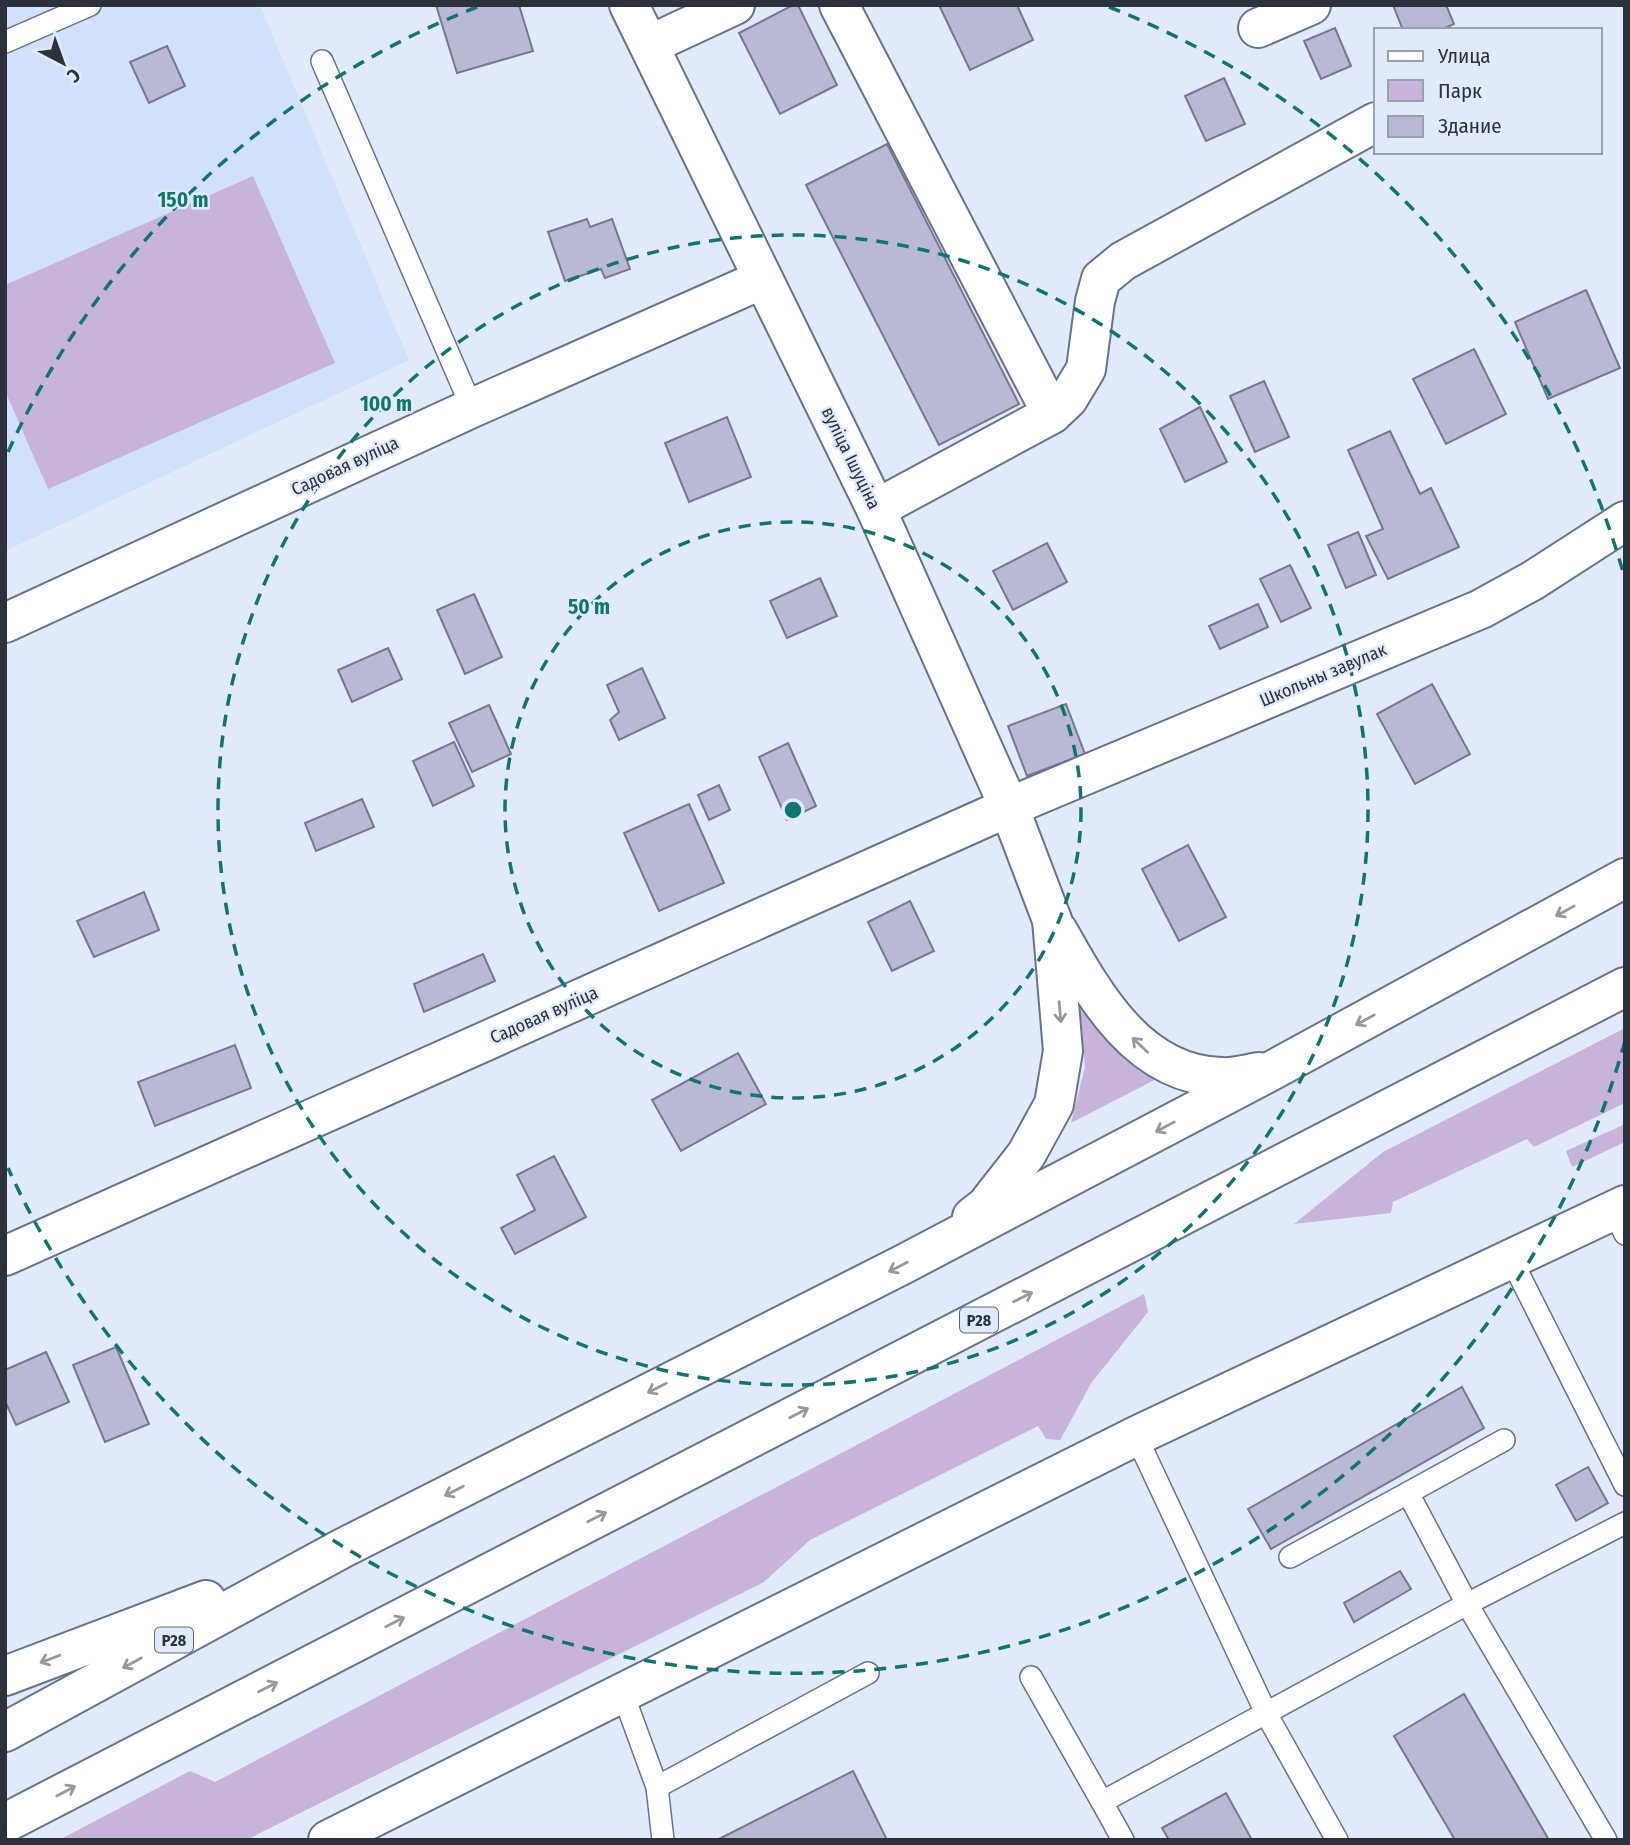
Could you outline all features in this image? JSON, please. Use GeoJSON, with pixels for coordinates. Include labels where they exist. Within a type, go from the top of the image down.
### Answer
{"type":"FeatureCollection","features":[{"type":"Feature","properties":{"kind":"main road","name":"вуліца Ішуціна"},"geometry":{"type":"LineString","coordinates":[[629,5],[876,509],[1009,807],[1052,920]]}},
{"type":"Feature","properties":{"kind":"main road"},"geometry":{"type":"LineString","coordinates":[[649,45],[736,5]]}},
{"type":"Feature","properties":{"kind":"main road"},"geometry":{"type":"LineString","coordinates":[[839,5],[1052,414]]}},
{"type":"Feature","properties":{"kind":"main road"},"geometry":{"type":"LineString","coordinates":[[1258,28],[1311,5]]}},
{"type":"Feature","properties":{"kind":"main road"},"geometry":{"type":"LineString","coordinates":[[876,509],[1052,414],[1069,400],[1086,369],[1095,301],[1101,279],[1123,261],[1374,123]]}},
{"type":"Feature","properties":{"kind":"main road","name":"Садовая вуліца"},"geometry":{"type":"LineString","coordinates":[[5,623],[472,408],[763,279]]}},
{"type":"Feature","properties":{"kind":"main road","name":"Школьны завулак"},"geometry":{"type":"LineString","coordinates":[[1009,807],[1481,609],[1532,581],[1625,521]]}},
{"type":"Feature","properties":{"kind":"main road","name":"Садовая вуліца"},"geometry":{"type":"LineString","coordinates":[[5,1256],[1009,807]]}},
{"type":"Feature","properties":{"kind":"main road","name":"Р28"},"geometry":{"type":"LineString","coordinates":[[5,1732],[342,1548],[931,1250],[1273,1070],[1625,878]]}},
{"type":"Feature","properties":{"kind":"main road"},"geometry":{"type":"LineString","coordinates":[[1052,920],[1094,995],[1149,1053],[1182,1071],[1222,1077],[1273,1070]]}},
{"type":"Feature","properties":{"kind":"main road"},"geometry":{"type":"LineString","coordinates":[[931,1250],[986,1206],[1026,1155],[1054,1104],[1063,1051],[1052,920]]}},
{"type":"Feature","properties":{"kind":"main road","name":"Р28"},"geometry":{"type":"LineString","coordinates":[[5,1823],[1625,987]]}},
{"type":"Feature","properties":{"kind":"main road"},"geometry":{"type":"LineString","coordinates":[[328,1840],[623,1695],[1136,1436],[1510,1257],[1621,1216]]}},
{"type":"Feature","properties":{"kind":"main road"},"geometry":{"type":"LineString","coordinates":[[5,1676],[342,1548]]}},
{"type":"Feature","properties":{"kind":"lane"},"geometry":{"type":"LineString","coordinates":[[5,42],[90,5]]}},
{"type":"Feature","properties":{"kind":"lane"},"geometry":{"type":"LineString","coordinates":[[322,61],[472,408]]}},
{"type":"Feature","properties":{"kind":"lane"},"geometry":{"type":"LineString","coordinates":[[1510,1257],[1625,1485]]}},
{"type":"Feature","properties":{"kind":"lane"},"geometry":{"type":"LineString","coordinates":[[1136,1436],[1267,1715],[1337,1840]]}},
{"type":"Feature","properties":{"kind":"lane"},"geometry":{"type":"LineString","coordinates":[[1290,1557],[1504,1440]]}},
{"type":"Feature","properties":{"kind":"lane"},"geometry":{"type":"LineString","coordinates":[[1408,1493],[1467,1604],[1606,1840]]}},
{"type":"Feature","properties":{"kind":"lane"},"geometry":{"type":"LineString","coordinates":[[1102,1802],[1267,1715],[1467,1604],[1625,1523]]}},
{"type":"Feature","properties":{"kind":"lane"},"geometry":{"type":"LineString","coordinates":[[657,1787],[868,1673]]}},
{"type":"Feature","properties":{"kind":"lane"},"geometry":{"type":"LineString","coordinates":[[1031,1677],[1123,1840]]}},
{"type":"Feature","properties":{"kind":"lane"},"geometry":{"type":"LineString","coordinates":[[623,1695],[657,1787],[663,1840]]}},
{"type":"Feature","properties":{"kind":"shaded area"},"geometry":{"type":"Polygon","coordinates":[[[5,5],[260,5],[409,360],[5,551],[5,5]]]}},
{"type":"Feature","properties":{"kind":"green space"},"geometry":{"type":"Polygon","coordinates":[[[253,176],[335,363],[48,489],[5,391],[5,285],[253,176]]]}},
{"type":"Feature","properties":{"kind":"green space"},"geometry":{"type":"Polygon","coordinates":[[[1080,1003],[1166,1074],[1071,1123],[1085,1067],[1080,1003]]]}},
{"type":"Feature","properties":{"kind":"green space"},"geometry":{"type":"Polygon","coordinates":[[[1625,1028],[1625,1103],[1534,1147],[1527,1139],[1393,1202],[1391,1213],[1294,1224],[1383,1152],[1625,1028]]]}},
{"type":"Feature","properties":{"kind":"green space"},"geometry":{"type":"Polygon","coordinates":[[[1625,1124],[1625,1142],[1572,1167],[1566,1151],[1625,1124]]]}},
{"type":"Feature","properties":{"kind":"green space"},"geometry":{"type":"Polygon","coordinates":[[[1144,1294],[1148,1312],[1092,1382],[1060,1440],[1046,1439],[1038,1426],[810,1540],[764,1582],[246,1840],[59,1840],[190,1771],[215,1782],[1144,1294]]]}},
{"type":"Feature","properties":{"kind":"building"},"geometry":{"type":"Polygon","coordinates":[[[436,5],[519,5],[533,51],[457,73],[436,5]]]}},
{"type":"Feature","properties":{"kind":"building"},"geometry":{"type":"Polygon","coordinates":[[[793,5],[798,5],[837,85],[780,114],[739,33],[793,5]]]}},
{"type":"Feature","properties":{"kind":"building"},"geometry":{"type":"Polygon","coordinates":[[[939,5],[1017,5],[1033,40],[970,70],[939,5]]]}},
{"type":"Feature","properties":{"kind":"building"},"geometry":{"type":"Polygon","coordinates":[[[1393,5],[1446,5],[1454,24],[1445,28],[1402,28],[1393,5]]]}},
{"type":"Feature","properties":{"kind":"building"},"geometry":{"type":"Polygon","coordinates":[[[1335,28],[1351,66],[1321,79],[1304,41],[1335,28]]]}},
{"type":"Feature","properties":{"kind":"building"},"geometry":{"type":"Polygon","coordinates":[[[167,46],[185,86],[149,103],[130,62],[167,46]]]}},
{"type":"Feature","properties":{"kind":"building"},"geometry":{"type":"Polygon","coordinates":[[[1224,78],[1245,124],[1206,141],[1185,96],[1224,78]]]}},
{"type":"Feature","properties":{"kind":"building"},"geometry":{"type":"Polygon","coordinates":[[[887,144],[1019,404],[939,445],[806,185],[887,144]]]}},
{"type":"Feature","properties":{"kind":"building"},"geometry":{"type":"Polygon","coordinates":[[[587,219],[590,227],[612,219],[630,269],[605,278],[601,269],[565,281],[548,232],[587,219]]]}},
{"type":"Feature","properties":{"kind":"building"},"geometry":{"type":"Polygon","coordinates":[[[1586,290],[1620,368],[1548,399],[1515,322],[1586,290]]]}},
{"type":"Feature","properties":{"kind":"building"},"geometry":{"type":"Polygon","coordinates":[[[1474,349],[1506,414],[1446,444],[1413,379],[1474,349]]]}},
{"type":"Feature","properties":{"kind":"building"},"geometry":{"type":"Polygon","coordinates":[[[1264,381],[1289,437],[1255,452],[1230,396],[1264,381]]]}},
{"type":"Feature","properties":{"kind":"building"},"geometry":{"type":"Polygon","coordinates":[[[1200,407],[1227,462],[1185,482],[1160,429],[1200,407]]]}},
{"type":"Feature","properties":{"kind":"building"},"geometry":{"type":"Polygon","coordinates":[[[727,417],[751,477],[689,502],[665,443],[727,417]]]}},
{"type":"Feature","properties":{"kind":"building"},"geometry":{"type":"Polygon","coordinates":[[[1390,431],[1420,494],[1431,488],[1459,547],[1388,579],[1366,536],[1383,529],[1348,450],[1390,431]]]}},
{"type":"Feature","properties":{"kind":"building"},"geometry":{"type":"Polygon","coordinates":[[[1358,532],[1376,575],[1346,588],[1328,545],[1358,532]]]}},
{"type":"Feature","properties":{"kind":"building"},"geometry":{"type":"Polygon","coordinates":[[[1047,543],[1067,582],[1013,610],[993,571],[1047,543]]]}},
{"type":"Feature","properties":{"kind":"building"},"geometry":{"type":"Polygon","coordinates":[[[1290,565],[1311,608],[1281,622],[1260,579],[1290,565]]]}},
{"type":"Feature","properties":{"kind":"building"},"geometry":{"type":"Polygon","coordinates":[[[820,578],[837,616],[787,638],[770,601],[820,578]]]}},
{"type":"Feature","properties":{"kind":"building"},"geometry":{"type":"Polygon","coordinates":[[[474,594],[502,657],[465,674],[437,610],[474,594]]]}},
{"type":"Feature","properties":{"kind":"building"},"geometry":{"type":"Polygon","coordinates":[[[1258,604],[1268,627],[1220,649],[1209,626],[1258,604]]]}},
{"type":"Feature","properties":{"kind":"building"},"geometry":{"type":"Polygon","coordinates":[[[388,648],[402,679],[352,702],[338,670],[388,648]]]}},
{"type":"Feature","properties":{"kind":"building"},"geometry":{"type":"Polygon","coordinates":[[[642,668],[665,718],[619,740],[610,720],[619,712],[607,685],[642,668]]]}},
{"type":"Feature","properties":{"kind":"building"},"geometry":{"type":"Polygon","coordinates":[[[1432,684],[1470,754],[1415,784],[1377,714],[1432,684]]]}},
{"type":"Feature","properties":{"kind":"building"},"geometry":{"type":"Polygon","coordinates":[[[1066,704],[1085,754],[1027,776],[1008,726],[1066,704]]]}},
{"type":"Feature","properties":{"kind":"building"},"geometry":{"type":"Polygon","coordinates":[[[489,705],[511,754],[472,772],[449,723],[489,705]]]}},
{"type":"Feature","properties":{"kind":"building"},"geometry":{"type":"Polygon","coordinates":[[[454,742],[474,786],[433,806],[413,761],[454,742]]]}},
{"type":"Feature","properties":{"kind":"building"},"geometry":{"type":"Polygon","coordinates":[[[788,743],[816,806],[787,820],[759,757],[788,743]]]}},
{"type":"Feature","properties":{"kind":"building"},"geometry":{"type":"Polygon","coordinates":[[[719,785],[730,810],[709,820],[698,795],[719,785]]]}},
{"type":"Feature","properties":{"kind":"building"},"geometry":{"type":"Polygon","coordinates":[[[362,799],[374,827],[316,851],[305,823],[362,799]]]}},
{"type":"Feature","properties":{"kind":"building"},"geometry":{"type":"Polygon","coordinates":[[[689,804],[724,883],[659,911],[624,833],[689,804]]]}},
{"type":"Feature","properties":{"kind":"building"},"geometry":{"type":"Polygon","coordinates":[[[1188,845],[1226,917],[1179,941],[1142,869],[1188,845]]]}},
{"type":"Feature","properties":{"kind":"building"},"geometry":{"type":"Polygon","coordinates":[[[144,892],[159,930],[94,957],[77,921],[144,892]]]}},
{"type":"Feature","properties":{"kind":"building"},"geometry":{"type":"Polygon","coordinates":[[[910,901],[934,951],[892,971],[868,922],[910,901]]]}},
{"type":"Feature","properties":{"kind":"building"},"geometry":{"type":"Polygon","coordinates":[[[483,954],[495,981],[424,1012],[414,984],[483,954]]]}},
{"type":"Feature","properties":{"kind":"building"},"geometry":{"type":"Polygon","coordinates":[[[235,1045],[251,1088],[155,1126],[138,1082],[235,1045]]]}},
{"type":"Feature","properties":{"kind":"building"},"geometry":{"type":"Polygon","coordinates":[[[738,1053],[766,1104],[681,1151],[652,1100],[738,1053]]]}},
{"type":"Feature","properties":{"kind":"building"},"geometry":{"type":"Polygon","coordinates":[[[554,1156],[586,1217],[515,1254],[501,1228],[535,1210],[517,1175],[554,1156]]]}},
{"type":"Feature","properties":{"kind":"building"},"geometry":{"type":"Polygon","coordinates":[[[116,1347],[149,1424],[105,1442],[73,1365],[116,1347]]]}},
{"type":"Feature","properties":{"kind":"building"},"geometry":{"type":"Polygon","coordinates":[[[46,1352],[69,1402],[16,1425],[5,1401],[5,1370],[46,1352]]]}},
{"type":"Feature","properties":{"kind":"building"},"geometry":{"type":"Polygon","coordinates":[[[1462,1387],[1484,1428],[1271,1549],[1248,1509],[1462,1387]]]}},
{"type":"Feature","properties":{"kind":"building"},"geometry":{"type":"Polygon","coordinates":[[[1588,1467],[1608,1503],[1576,1521],[1556,1485],[1588,1467]]]}},
{"type":"Feature","properties":{"kind":"building"},"geometry":{"type":"Polygon","coordinates":[[[1400,1571],[1411,1589],[1354,1622],[1344,1603],[1400,1571]]]}},
{"type":"Feature","properties":{"kind":"building"},"geometry":{"type":"Polygon","coordinates":[[[1464,1694],[1549,1840],[1455,1840],[1394,1736],[1464,1694]]]}},
{"type":"Feature","properties":{"kind":"building"},"geometry":{"type":"Polygon","coordinates":[[[853,1771],[887,1840],[717,1840],[853,1771]]]}},
{"type":"Feature","properties":{"kind":"building"},"geometry":{"type":"Polygon","coordinates":[[[1226,1793],[1252,1840],[1169,1840],[1162,1828],[1226,1793]]]}}]}
